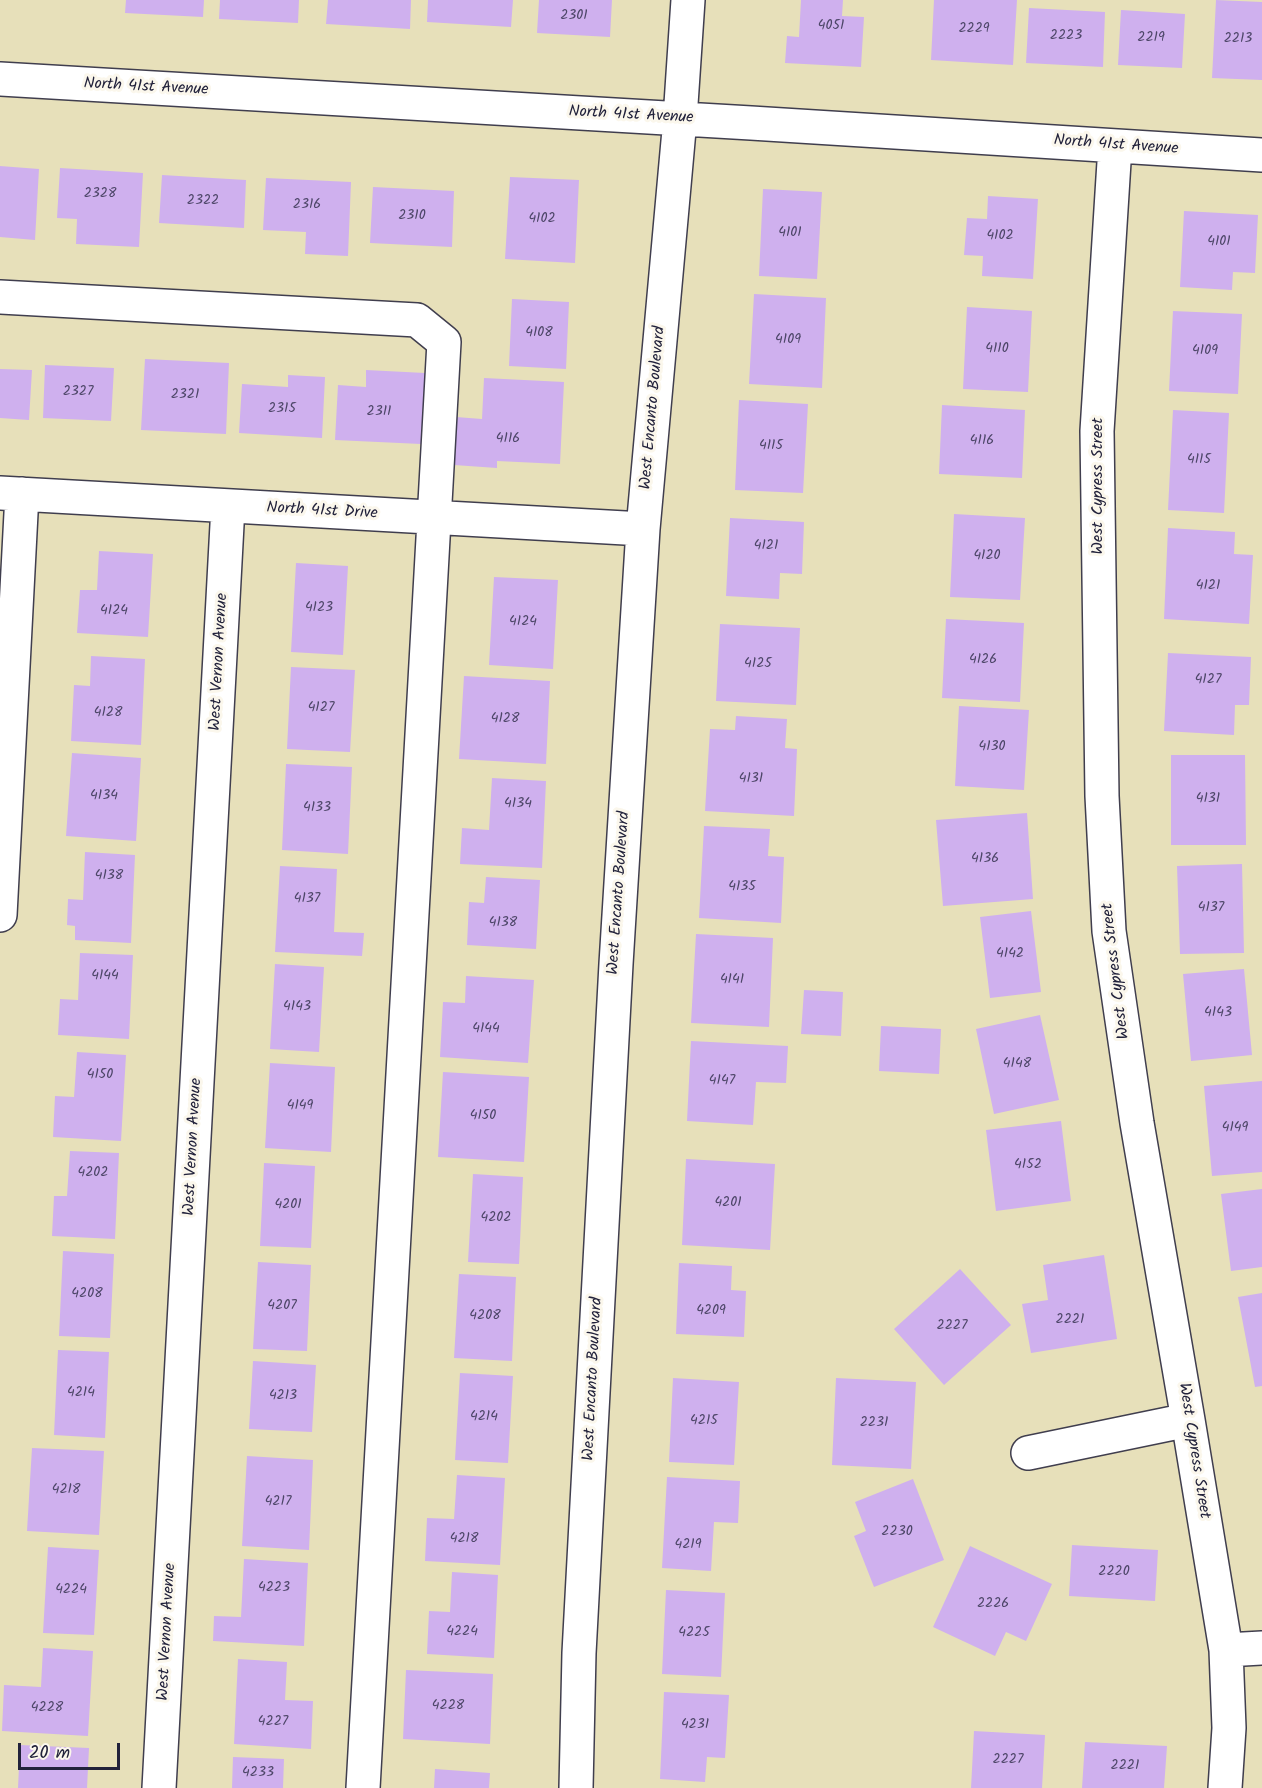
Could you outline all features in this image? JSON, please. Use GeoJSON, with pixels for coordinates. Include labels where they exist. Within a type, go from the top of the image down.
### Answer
{"type":"FeatureCollection","features":[{"type":"Feature","properties":{"kind":"street","name":"West Encanto Boulevard"},"geometry":{"type":"LineString","coordinates":[[576,1788],[579,1641],[616,964],[643,530],[680,119],[688,0]]}},
{"type":"Feature","properties":{"kind":"street","name":"North 41st Avenue"},"geometry":{"type":"LineString","coordinates":[[0,79],[1262,155]]}},
{"type":"Feature","properties":{"kind":"street","name":"West Cypress Street"},"geometry":{"type":"LineString","coordinates":[[1115,146],[1097,431],[1102,796],[1109,931],[1137,1123],[1226,1650],[1229,1728],[1225,1788]]}},
{"type":"Feature","properties":{"kind":"street"},"geometry":{"type":"LineString","coordinates":[[0,297],[417,320],[444,342],[363,1788]]}},
{"type":"Feature","properties":{"kind":"street","name":"North 41st Drive"},"geometry":{"type":"LineString","coordinates":[[11,494],[643,530]]}},
{"type":"Feature","properties":{"kind":"street"},"geometry":{"type":"LineString","coordinates":[[0,915],[11,494]]}},
{"type":"Feature","properties":{"kind":"street","name":"West Vernon Avenue"},"geometry":{"type":"LineString","coordinates":[[159,1788],[228,506]]}},
{"type":"Feature","properties":{"kind":"street"},"geometry":{"type":"LineString","coordinates":[[1028,1453],[1188,1420]]}},
{"type":"Feature","properties":{"kind":"street"},"geometry":{"type":"LineString","coordinates":[[1226,1650],[1262,1648]]}},
{"type":"Feature","properties":{"kind":"building"},"geometry":{"type":"Polygon","coordinates":[[[126,0],[204,0],[203,17],[125,13],[126,0]]]}},
{"type":"Feature","properties":{"kind":"building"},"geometry":{"type":"Polygon","coordinates":[[[220,0],[299,0],[298,23],[219,19],[220,0]]]}},
{"type":"Feature","properties":{"kind":"building"},"geometry":{"type":"Polygon","coordinates":[[[328,0],[411,0],[410,29],[326,24],[328,0]]]}},
{"type":"Feature","properties":{"kind":"building"},"geometry":{"type":"Polygon","coordinates":[[[428,0],[513,0],[511,27],[427,22],[428,0]]]}},
{"type":"Feature","properties":{"kind":"building"},"geometry":{"type":"Polygon","coordinates":[[[539,0],[612,0],[610,37],[537,33],[539,0]]]}},
{"type":"Feature","properties":{"kind":"building"},"geometry":{"type":"Polygon","coordinates":[[[801,0],[843,0],[842,16],[864,17],[861,67],[785,63],[787,36],[799,37],[801,0]]]}},
{"type":"Feature","properties":{"kind":"building"},"geometry":{"type":"Polygon","coordinates":[[[934,0],[1017,0],[1013,65],[931,60],[934,0]]]}},
{"type":"Feature","properties":{"kind":"building"},"geometry":{"type":"Polygon","coordinates":[[[1216,0],[1262,2],[1262,80],[1212,78],[1216,0]]]}},
{"type":"Feature","properties":{"kind":"building"},"geometry":{"type":"Polygon","coordinates":[[[1029,8],[1105,12],[1103,67],[1026,63],[1029,8]]]}},
{"type":"Feature","properties":{"kind":"building"},"geometry":{"type":"Polygon","coordinates":[[[1121,10],[1185,14],[1182,68],[1118,65],[1121,10]]]}},
{"type":"Feature","properties":{"kind":"building"},"geometry":{"type":"Polygon","coordinates":[[[0,166],[39,169],[35,240],[0,237],[0,166]]]}},
{"type":"Feature","properties":{"kind":"building"},"geometry":{"type":"Polygon","coordinates":[[[60,168],[143,173],[139,247],[76,244],[77,219],[57,218],[60,168]]]}},
{"type":"Feature","properties":{"kind":"building"},"geometry":{"type":"Polygon","coordinates":[[[162,175],[246,180],[244,228],[159,223],[162,175]]]}},
{"type":"Feature","properties":{"kind":"building"},"geometry":{"type":"Polygon","coordinates":[[[510,177],[579,180],[575,263],[505,259],[510,177]]]}},
{"type":"Feature","properties":{"kind":"building"},"geometry":{"type":"Polygon","coordinates":[[[266,178],[351,182],[348,256],[305,254],[306,232],[263,230],[266,178]]]}},
{"type":"Feature","properties":{"kind":"building"},"geometry":{"type":"Polygon","coordinates":[[[373,187],[454,191],[452,247],[370,243],[373,187]]]}},
{"type":"Feature","properties":{"kind":"building"},"geometry":{"type":"Polygon","coordinates":[[[763,189],[822,192],[817,279],[759,276],[763,189]]]}},
{"type":"Feature","properties":{"kind":"building"},"geometry":{"type":"Polygon","coordinates":[[[988,196],[1038,199],[1033,279],[982,276],[983,256],[964,255],[967,218],[987,219],[988,196]]]}},
{"type":"Feature","properties":{"kind":"building"},"geometry":{"type":"Polygon","coordinates":[[[1184,211],[1258,215],[1255,273],[1233,272],[1232,290],[1180,287],[1184,211]]]}},
{"type":"Feature","properties":{"kind":"building"},"geometry":{"type":"Polygon","coordinates":[[[754,294],[826,298],[822,388],[749,384],[754,294]]]}},
{"type":"Feature","properties":{"kind":"building"},"geometry":{"type":"Polygon","coordinates":[[[512,299],[569,302],[566,369],[509,366],[512,299]]]}},
{"type":"Feature","properties":{"kind":"building"},"geometry":{"type":"Polygon","coordinates":[[[967,307],[1032,311],[1028,392],[963,389],[967,307]]]}},
{"type":"Feature","properties":{"kind":"building"},"geometry":{"type":"Polygon","coordinates":[[[1173,311],[1242,314],[1238,394],[1169,391],[1173,311]]]}},
{"type":"Feature","properties":{"kind":"building"},"geometry":{"type":"Polygon","coordinates":[[[145,359],[229,363],[226,434],[141,430],[145,359]]]}},
{"type":"Feature","properties":{"kind":"building"},"geometry":{"type":"Polygon","coordinates":[[[45,365],[114,368],[111,421],[43,418],[45,365]]]}},
{"type":"Feature","properties":{"kind":"building"},"geometry":{"type":"Polygon","coordinates":[[[0,369],[32,370],[29,420],[0,418],[0,369]]]}},
{"type":"Feature","properties":{"kind":"building"},"geometry":{"type":"Polygon","coordinates":[[[366,370],[425,373],[421,444],[335,440],[338,385],[366,387],[366,370]]]}},
{"type":"Feature","properties":{"kind":"building"},"geometry":{"type":"Polygon","coordinates":[[[288,375],[325,377],[322,438],[239,433],[242,384],[288,387],[288,375]]]}},
{"type":"Feature","properties":{"kind":"building"},"geometry":{"type":"Polygon","coordinates":[[[484,378],[564,382],[560,464],[497,461],[497,468],[454,465],[456,417],[482,419],[484,378]]]}},
{"type":"Feature","properties":{"kind":"building"},"geometry":{"type":"Polygon","coordinates":[[[739,400],[808,404],[803,493],[735,490],[739,400]]]}},
{"type":"Feature","properties":{"kind":"building"},"geometry":{"type":"Polygon","coordinates":[[[942,405],[1025,410],[1022,478],[939,474],[942,405]]]}},
{"type":"Feature","properties":{"kind":"building"},"geometry":{"type":"Polygon","coordinates":[[[1173,410],[1229,413],[1224,513],[1168,510],[1173,410]]]}},
{"type":"Feature","properties":{"kind":"building"},"geometry":{"type":"Polygon","coordinates":[[[954,514],[1025,518],[1020,600],[950,597],[954,514]]]}},
{"type":"Feature","properties":{"kind":"building"},"geometry":{"type":"Polygon","coordinates":[[[730,518],[804,522],[802,574],[780,573],[779,599],[726,596],[730,518]]]}},
{"type":"Feature","properties":{"kind":"building"},"geometry":{"type":"Polygon","coordinates":[[[1168,528],[1235,532],[1234,554],[1253,555],[1249,624],[1164,619],[1168,528]]]}},
{"type":"Feature","properties":{"kind":"building"},"geometry":{"type":"Polygon","coordinates":[[[99,551],[153,554],[148,637],[77,633],[80,590],[97,590],[99,551]]]}},
{"type":"Feature","properties":{"kind":"building"},"geometry":{"type":"Polygon","coordinates":[[[296,563],[348,566],[343,655],[291,652],[296,563]]]}},
{"type":"Feature","properties":{"kind":"building"},"geometry":{"type":"Polygon","coordinates":[[[494,577],[558,580],[553,669],[489,665],[494,577]]]}},
{"type":"Feature","properties":{"kind":"building"},"geometry":{"type":"Polygon","coordinates":[[[946,619],[1024,623],[1020,702],[942,698],[946,619]]]}},
{"type":"Feature","properties":{"kind":"building"},"geometry":{"type":"Polygon","coordinates":[[[720,624],[800,628],[796,705],[716,701],[720,624]]]}},
{"type":"Feature","properties":{"kind":"building"},"geometry":{"type":"Polygon","coordinates":[[[1168,653],[1251,657],[1249,705],[1235,705],[1234,735],[1164,731],[1168,653]]]}},
{"type":"Feature","properties":{"kind":"building"},"geometry":{"type":"Polygon","coordinates":[[[91,656],[145,659],[141,745],[71,741],[74,685],[90,686],[91,656]]]}},
{"type":"Feature","properties":{"kind":"building"},"geometry":{"type":"Polygon","coordinates":[[[291,667],[355,670],[350,752],[287,749],[291,667]]]}},
{"type":"Feature","properties":{"kind":"building"},"geometry":{"type":"Polygon","coordinates":[[[464,676],[550,681],[546,764],[459,759],[464,676]]]}},
{"type":"Feature","properties":{"kind":"building"},"geometry":{"type":"Polygon","coordinates":[[[959,706],[1029,710],[1024,790],[955,786],[959,706]]]}},
{"type":"Feature","properties":{"kind":"building"},"geometry":{"type":"Polygon","coordinates":[[[736,716],[787,719],[785,748],[797,749],[794,816],[705,811],[710,729],[735,730],[736,716]]]}},
{"type":"Feature","properties":{"kind":"building"},"geometry":{"type":"Polygon","coordinates":[[[72,753],[141,758],[136,841],[66,836],[72,753]]]}},
{"type":"Feature","properties":{"kind":"building"},"geometry":{"type":"Polygon","coordinates":[[[1171,755],[1245,755],[1246,845],[1171,845],[1171,755]]]}},
{"type":"Feature","properties":{"kind":"building"},"geometry":{"type":"Polygon","coordinates":[[[286,764],[352,767],[348,854],[282,850],[286,764]]]}},
{"type":"Feature","properties":{"kind":"building"},"geometry":{"type":"Polygon","coordinates":[[[492,778],[546,781],[542,868],[460,864],[462,828],[489,830],[492,778]]]}},
{"type":"Feature","properties":{"kind":"building"},"geometry":{"type":"Polygon","coordinates":[[[1027,813],[1033,899],[943,906],[936,820],[1027,813]]]}},
{"type":"Feature","properties":{"kind":"building"},"geometry":{"type":"Polygon","coordinates":[[[704,826],[770,829],[768,856],[784,857],[781,923],[699,918],[704,826]]]}},
{"type":"Feature","properties":{"kind":"building"},"geometry":{"type":"Polygon","coordinates":[[[85,852],[135,855],[131,943],[75,940],[75,926],[67,925],[68,899],[83,900],[85,852]]]}},
{"type":"Feature","properties":{"kind":"building"},"geometry":{"type":"Polygon","coordinates":[[[1242,864],[1244,953],[1180,954],[1177,866],[1242,864]]]}},
{"type":"Feature","properties":{"kind":"building"},"geometry":{"type":"Polygon","coordinates":[[[280,866],[337,869],[334,932],[364,933],[362,956],[275,952],[280,866]]]}},
{"type":"Feature","properties":{"kind":"building"},"geometry":{"type":"Polygon","coordinates":[[[486,877],[540,880],[536,949],[467,945],[469,902],[484,903],[486,877]]]}},
{"type":"Feature","properties":{"kind":"building"},"geometry":{"type":"Polygon","coordinates":[[[1031,911],[1041,992],[990,998],[980,917],[1031,911]]]}},
{"type":"Feature","properties":{"kind":"building"},"geometry":{"type":"Polygon","coordinates":[[[696,934],[773,938],[769,1027],[691,1023],[696,934]]]}},
{"type":"Feature","properties":{"kind":"building"},"geometry":{"type":"Polygon","coordinates":[[[80,953],[133,955],[129,1039],[58,1035],[60,999],[78,1000],[80,953]]]}},
{"type":"Feature","properties":{"kind":"building"},"geometry":{"type":"Polygon","coordinates":[[[275,964],[324,967],[319,1052],[270,1049],[275,964]]]}},
{"type":"Feature","properties":{"kind":"building"},"geometry":{"type":"Polygon","coordinates":[[[1244,969],[1252,1055],[1191,1061],[1183,974],[1244,969]]]}},
{"type":"Feature","properties":{"kind":"building"},"geometry":{"type":"Polygon","coordinates":[[[466,976],[534,980],[528,1063],[440,1057],[443,1002],[465,1003],[466,976]]]}},
{"type":"Feature","properties":{"kind":"building"},"geometry":{"type":"Polygon","coordinates":[[[804,990],[843,992],[841,1036],[801,1034],[804,990]]]}},
{"type":"Feature","properties":{"kind":"building"},"geometry":{"type":"Polygon","coordinates":[[[1040,1015],[1059,1100],[994,1114],[976,1029],[1040,1015]]]}},
{"type":"Feature","properties":{"kind":"building"},"geometry":{"type":"Polygon","coordinates":[[[881,1026],[941,1029],[939,1074],[879,1071],[881,1026]]]}},
{"type":"Feature","properties":{"kind":"building"},"geometry":{"type":"Polygon","coordinates":[[[691,1041],[788,1046],[786,1083],[756,1082],[753,1125],[687,1121],[691,1041]]]}},
{"type":"Feature","properties":{"kind":"building"},"geometry":{"type":"Polygon","coordinates":[[[77,1052],[126,1055],[121,1141],[53,1137],[55,1096],[74,1097],[77,1052]]]}},
{"type":"Feature","properties":{"kind":"building"},"geometry":{"type":"Polygon","coordinates":[[[270,1063],[335,1067],[331,1152],[265,1148],[270,1063]]]}},
{"type":"Feature","properties":{"kind":"building"},"geometry":{"type":"Polygon","coordinates":[[[443,1072],[529,1077],[524,1162],[438,1157],[443,1072]]]}},
{"type":"Feature","properties":{"kind":"building"},"geometry":{"type":"Polygon","coordinates":[[[1262,1081],[1262,1172],[1212,1176],[1204,1086],[1262,1081]]]}},
{"type":"Feature","properties":{"kind":"building"},"geometry":{"type":"Polygon","coordinates":[[[1061,1121],[1071,1201],[996,1211],[986,1130],[1061,1121]]]}},
{"type":"Feature","properties":{"kind":"building"},"geometry":{"type":"Polygon","coordinates":[[[70,1151],[119,1153],[115,1239],[52,1236],[54,1196],[67,1196],[70,1151]]]}},
{"type":"Feature","properties":{"kind":"building"},"geometry":{"type":"Polygon","coordinates":[[[686,1159],[775,1164],[770,1250],[682,1245],[686,1159]]]}},
{"type":"Feature","properties":{"kind":"building"},"geometry":{"type":"Polygon","coordinates":[[[264,1163],[315,1166],[311,1248],[260,1246],[264,1163]]]}},
{"type":"Feature","properties":{"kind":"building"},"geometry":{"type":"Polygon","coordinates":[[[473,1174],[523,1177],[519,1264],[468,1262],[473,1174]]]}},
{"type":"Feature","properties":{"kind":"building"},"geometry":{"type":"Polygon","coordinates":[[[1262,1189],[1262,1267],[1231,1271],[1221,1194],[1262,1189]]]}},
{"type":"Feature","properties":{"kind":"building"},"geometry":{"type":"Polygon","coordinates":[[[63,1251],[114,1254],[110,1338],[59,1336],[63,1251]]]}},
{"type":"Feature","properties":{"kind":"building"},"geometry":{"type":"Polygon","coordinates":[[[1104,1255],[1117,1339],[1031,1353],[1022,1304],[1048,1300],[1043,1265],[1104,1255]]]}},
{"type":"Feature","properties":{"kind":"building"},"geometry":{"type":"Polygon","coordinates":[[[258,1262],[311,1265],[307,1351],[253,1349],[258,1262]]]}},
{"type":"Feature","properties":{"kind":"building"},"geometry":{"type":"Polygon","coordinates":[[[679,1263],[732,1266],[731,1290],[746,1291],[744,1337],[676,1334],[679,1263]]]}},
{"type":"Feature","properties":{"kind":"building"},"geometry":{"type":"Polygon","coordinates":[[[960,1269],[1011,1325],[944,1385],[894,1329],[960,1269]]]}},
{"type":"Feature","properties":{"kind":"building"},"geometry":{"type":"Polygon","coordinates":[[[459,1274],[516,1277],[512,1361],[454,1358],[459,1274]]]}},
{"type":"Feature","properties":{"kind":"building"},"geometry":{"type":"Polygon","coordinates":[[[1262,1293],[1262,1386],[1255,1387],[1238,1297],[1262,1293]]]}},
{"type":"Feature","properties":{"kind":"building"},"geometry":{"type":"Polygon","coordinates":[[[58,1350],[109,1352],[105,1438],[54,1435],[58,1350]]]}},
{"type":"Feature","properties":{"kind":"building"},"geometry":{"type":"Polygon","coordinates":[[[253,1361],[316,1365],[312,1432],[249,1429],[253,1361]]]}},
{"type":"Feature","properties":{"kind":"building"},"geometry":{"type":"Polygon","coordinates":[[[460,1373],[513,1376],[508,1463],[455,1460],[460,1373]]]}},
{"type":"Feature","properties":{"kind":"building"},"geometry":{"type":"Polygon","coordinates":[[[673,1378],[739,1382],[734,1465],[669,1462],[673,1378]]]}},
{"type":"Feature","properties":{"kind":"building"},"geometry":{"type":"Polygon","coordinates":[[[836,1378],[916,1382],[911,1469],[832,1465],[836,1378]]]}},
{"type":"Feature","properties":{"kind":"building"},"geometry":{"type":"Polygon","coordinates":[[[32,1448],[104,1451],[99,1535],[27,1531],[32,1448]]]}},
{"type":"Feature","properties":{"kind":"building"},"geometry":{"type":"Polygon","coordinates":[[[247,1456],[313,1460],[309,1550],[242,1546],[247,1456]]]}},
{"type":"Feature","properties":{"kind":"building"},"geometry":{"type":"Polygon","coordinates":[[[457,1475],[505,1478],[500,1565],[425,1561],[427,1518],[454,1519],[457,1475]]]}},
{"type":"Feature","properties":{"kind":"building"},"geometry":{"type":"Polygon","coordinates":[[[667,1477],[740,1481],[738,1523],[714,1522],[711,1571],[662,1568],[667,1477]]]}},
{"type":"Feature","properties":{"kind":"building"},"geometry":{"type":"Polygon","coordinates":[[[913,1479],[944,1560],[874,1587],[854,1536],[866,1531],[855,1502],[913,1479]]]}},
{"type":"Feature","properties":{"kind":"building"},"geometry":{"type":"Polygon","coordinates":[[[1072,1545],[1158,1550],[1155,1601],[1069,1596],[1072,1545]]]}},
{"type":"Feature","properties":{"kind":"building"},"geometry":{"type":"Polygon","coordinates":[[[970,1546],[1052,1584],[1026,1641],[1006,1632],[995,1656],[933,1627],[970,1546]]]}},
{"type":"Feature","properties":{"kind":"building"},"geometry":{"type":"Polygon","coordinates":[[[48,1547],[99,1550],[94,1635],[43,1633],[48,1547]]]}},
{"type":"Feature","properties":{"kind":"building"},"geometry":{"type":"Polygon","coordinates":[[[244,1559],[308,1563],[304,1646],[213,1641],[214,1616],[241,1617],[244,1559]]]}},
{"type":"Feature","properties":{"kind":"building"},"geometry":{"type":"Polygon","coordinates":[[[452,1572],[498,1575],[494,1658],[427,1654],[429,1611],[450,1612],[452,1572]]]}},
{"type":"Feature","properties":{"kind":"building"},"geometry":{"type":"Polygon","coordinates":[[[666,1590],[725,1593],[721,1677],[662,1674],[666,1590]]]}},
{"type":"Feature","properties":{"kind":"building"},"geometry":{"type":"Polygon","coordinates":[[[43,1648],[93,1651],[88,1736],[2,1731],[4,1685],[41,1687],[43,1648]]]}},
{"type":"Feature","properties":{"kind":"building"},"geometry":{"type":"Polygon","coordinates":[[[238,1659],[287,1662],[285,1700],[313,1701],[311,1749],[234,1744],[238,1659]]]}},
{"type":"Feature","properties":{"kind":"building"},"geometry":{"type":"Polygon","coordinates":[[[406,1670],[493,1674],[490,1744],[403,1739],[406,1670]]]}},
{"type":"Feature","properties":{"kind":"building"},"geometry":{"type":"Polygon","coordinates":[[[664,1692],[729,1695],[725,1758],[707,1757],[705,1782],[660,1779],[664,1692]]]}},
{"type":"Feature","properties":{"kind":"building"},"geometry":{"type":"Polygon","coordinates":[[[974,1731],[1045,1735],[1042,1788],[971,1788],[974,1731]]]}},
{"type":"Feature","properties":{"kind":"building"},"geometry":{"type":"Polygon","coordinates":[[[1085,1742],[1167,1746],[1164,1788],[1082,1788],[1085,1742]]]}},
{"type":"Feature","properties":{"kind":"building"},"geometry":{"type":"Polygon","coordinates":[[[20,1745],[89,1748],[87,1788],[18,1788],[20,1745]]]}},
{"type":"Feature","properties":{"kind":"building"},"geometry":{"type":"Polygon","coordinates":[[[233,1757],[284,1759],[283,1788],[232,1788],[233,1757]]]}},
{"type":"Feature","properties":{"kind":"building"},"geometry":{"type":"Polygon","coordinates":[[[435,1769],[490,1773],[489,1788],[434,1788],[435,1769]]]}}]}
